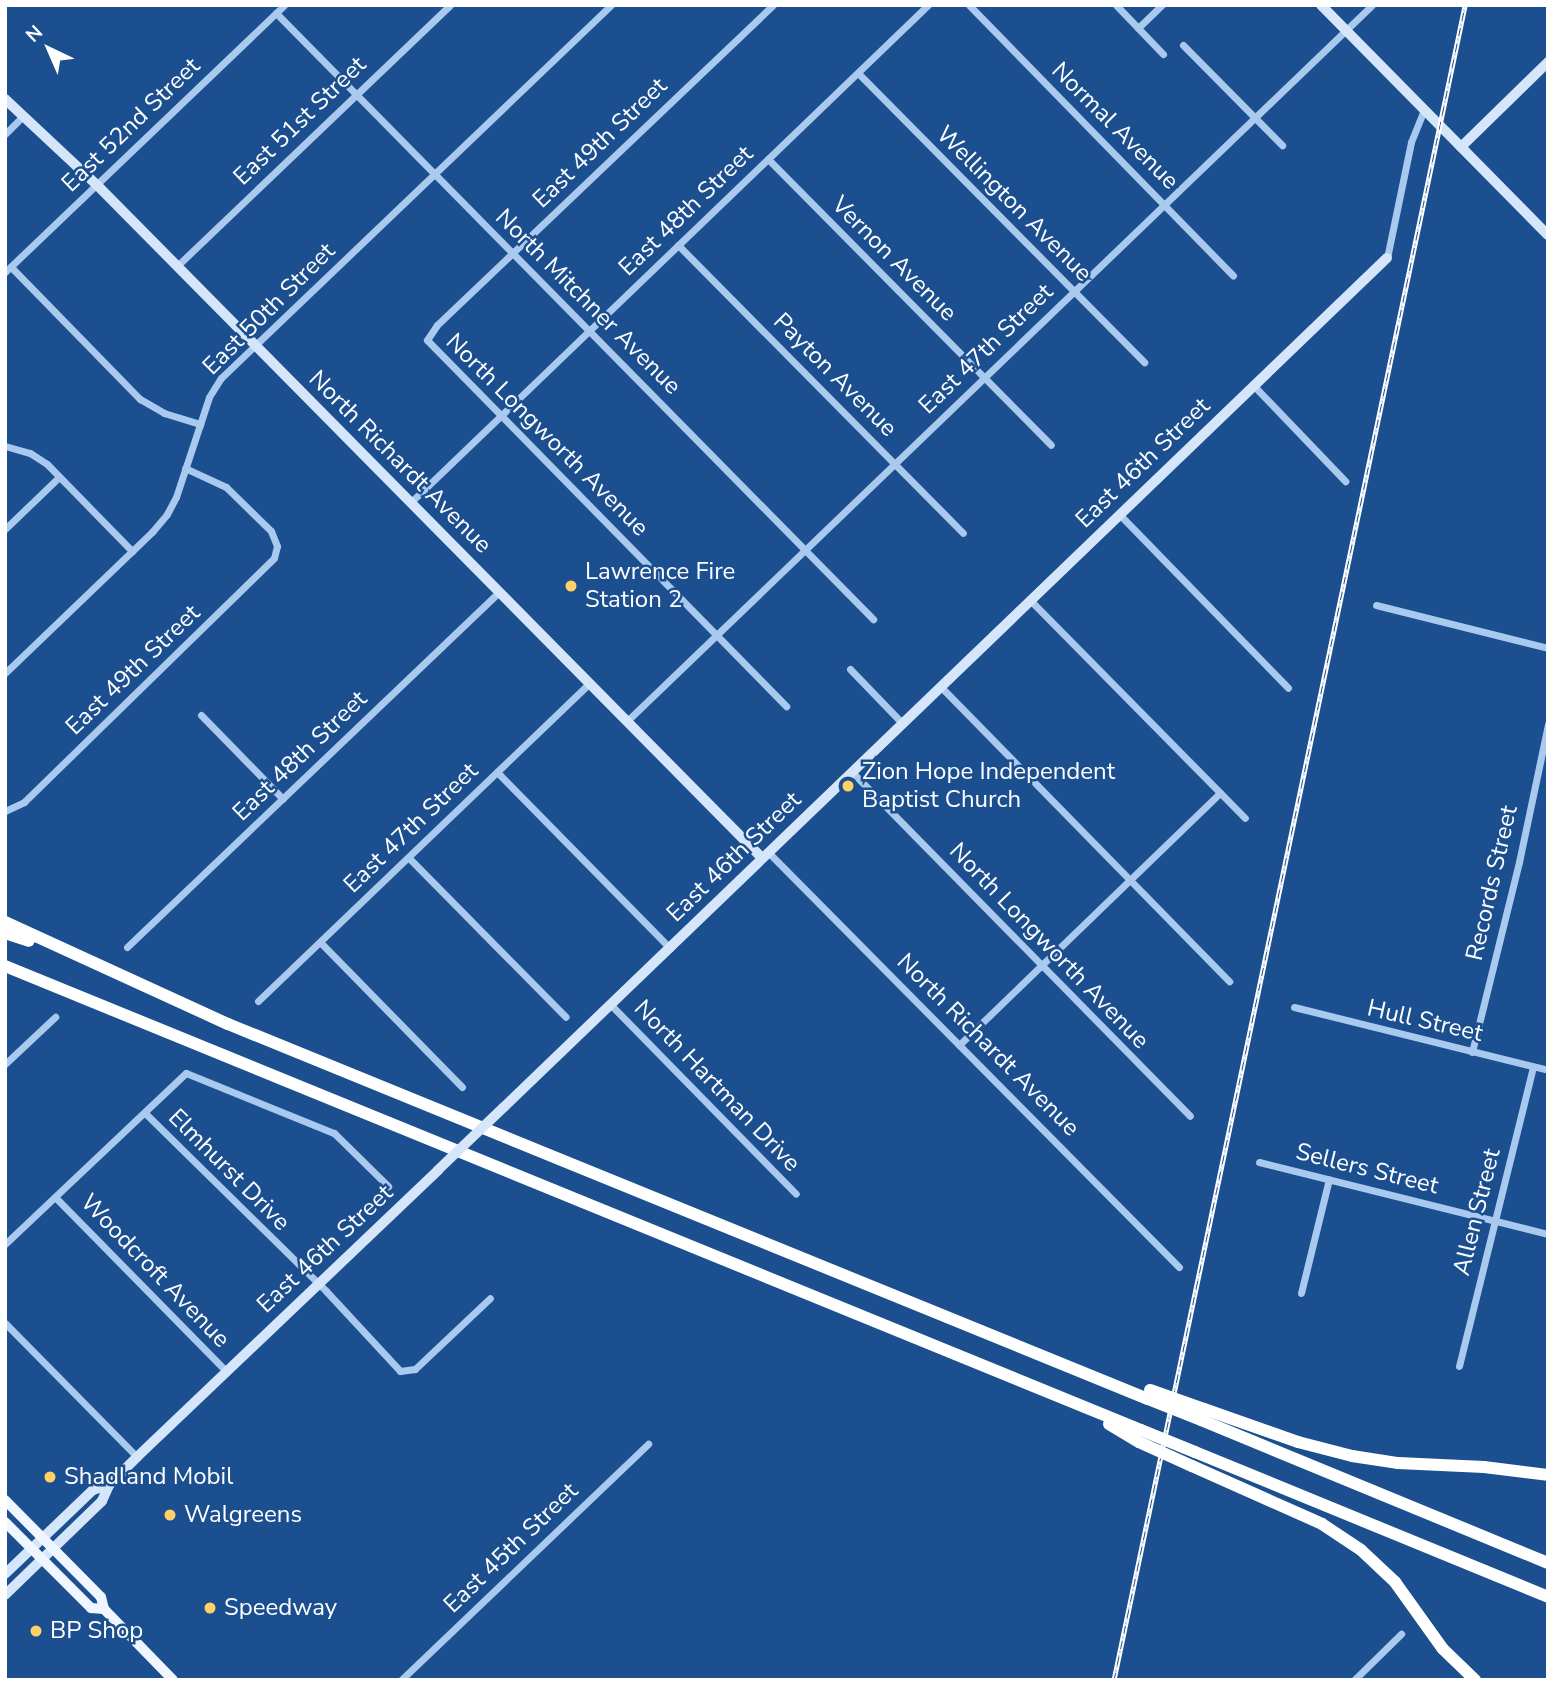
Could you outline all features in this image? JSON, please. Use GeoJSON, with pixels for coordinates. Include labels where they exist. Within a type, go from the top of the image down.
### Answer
{"type":"FeatureCollection","features":[{"type":"Feature","properties":{"kind":"highway"},"geometry":{"type":"LineString","coordinates":[[5,922],[228,1024],[1032,1351],[1203,1415],[1548,1563]]}},
{"type":"Feature","properties":{"kind":"highway"},"geometry":{"type":"LineString","coordinates":[[5,933],[92,964]]}},
{"type":"Feature","properties":{"kind":"highway"},"geometry":{"type":"LineString","coordinates":[[5,965],[1082,1408],[1140,1436],[1192,1466],[1322,1524],[1361,1550],[1395,1582],[1448,1656],[1475,1680]]}},
{"type":"Feature","properties":{"kind":"highway"},"geometry":{"type":"LineString","coordinates":[[1203,1415],[1352,1456],[1398,1463],[1484,1467],[1548,1475]]}},
{"type":"Feature","properties":{"kind":"highway"},"geometry":{"type":"LineString","coordinates":[[1140,1436],[1195,1452],[1548,1597]]}},
{"type":"Feature","properties":{"kind":"main road"},"geometry":{"type":"LineString","coordinates":[[5,1500],[103,1599],[104,1609],[173,1680]]}},
{"type":"Feature","properties":{"kind":"main road"},"geometry":{"type":"LineString","coordinates":[[5,1522],[91,1608],[104,1609]]}},
{"type":"Feature","properties":{"kind":"street","name":"East 52nd Street"},"geometry":{"type":"LineString","coordinates":[[8,270],[284,5]]}},
{"type":"Feature","properties":{"kind":"street","name":"East 51st Street"},"geometry":{"type":"LineString","coordinates":[[177,265],[450,5]]}},
{"type":"Feature","properties":{"kind":"street","name":"East 50th Street"},"geometry":{"type":"LineString","coordinates":[[5,673],[167,514],[216,384],[611,5]]}},
{"type":"Feature","properties":{"kind":"street","name":"East 49th Street"},"geometry":{"type":"LineString","coordinates":[[428,341],[437,325],[773,5]]}},
{"type":"Feature","properties":{"kind":"street","name":"East 48th Street"},"geometry":{"type":"LineString","coordinates":[[411,502],[928,5]]}},
{"type":"Feature","properties":{"kind":"street","name":"Normal Avenue"},"geometry":{"type":"LineString","coordinates":[[969,5],[1233,276]]}},
{"type":"Feature","properties":{"kind":"street"},"geometry":{"type":"LineString","coordinates":[[1116,5],[1163,54]]}},
{"type":"Feature","properties":{"kind":"street"},"geometry":{"type":"LineString","coordinates":[[1138,28],[1162,5]]}},
{"type":"Feature","properties":{"kind":"street"},"geometry":{"type":"LineString","coordinates":[[1321,5],[1548,234]]}},
{"type":"Feature","properties":{"kind":"street","name":"East 47th Street"},"geometry":{"type":"LineString","coordinates":[[627,721],[1372,5]]}},
{"type":"Feature","properties":{"kind":"street","name":"North Mitchner Avenue"},"geometry":{"type":"LineString","coordinates":[[276,12],[873,619]]}},
{"type":"Feature","properties":{"kind":"street"},"geometry":{"type":"LineString","coordinates":[[1183,45],[1282,145]]}},
{"type":"Feature","properties":{"kind":"street"},"geometry":{"type":"LineString","coordinates":[[1461,147],[1548,62]]}},
{"type":"Feature","properties":{"kind":"street","name":"Wellington Avenue"},"geometry":{"type":"LineString","coordinates":[[858,73],[1144,362]]}},
{"type":"Feature","properties":{"kind":"street","name":"North Richardt Avenue"},"geometry":{"type":"LineString","coordinates":[[5,99],[97,185],[627,721],[959,1045],[1178,1267]]}},
{"type":"Feature","properties":{"kind":"street"},"geometry":{"type":"LineString","coordinates":[[1387,258],[1412,142],[1424,110]]}},
{"type":"Feature","properties":{"kind":"street"},"geometry":{"type":"LineString","coordinates":[[5,134],[22,117]]}},
{"type":"Feature","properties":{"kind":"street","name":"Vernon Avenue"},"geometry":{"type":"LineString","coordinates":[[768,159],[1051,444]]}},
{"type":"Feature","properties":{"kind":"street","name":"Payton Avenue"},"geometry":{"type":"LineString","coordinates":[[678,245],[963,533]]}},
{"type":"Feature","properties":{"kind":"street","name":"East 46th Street"},"geometry":{"type":"LineString","coordinates":[[5,1595],[102,1501],[109,1485],[137,1457],[1387,258]]}},
{"type":"Feature","properties":{"kind":"street"},"geometry":{"type":"LineString","coordinates":[[8,270],[140,399],[164,413],[200,424]]}},
{"type":"Feature","properties":{"kind":"street","name":"North Longworth Avenue"},"geometry":{"type":"LineString","coordinates":[[428,341],[786,706]]}},
{"type":"Feature","properties":{"kind":"street"},"geometry":{"type":"LineString","coordinates":[[1254,386],[1345,481]]}},
{"type":"Feature","properties":{"kind":"street"},"geometry":{"type":"LineString","coordinates":[[5,446],[34,455],[132,551]]}},
{"type":"Feature","properties":{"kind":"street","name":"East 49th Street"},"geometry":{"type":"LineString","coordinates":[[5,811],[24,802],[269,566],[276,548],[271,531],[226,487],[186,468]]}},
{"type":"Feature","properties":{"kind":"street"},"geometry":{"type":"LineString","coordinates":[[5,529],[59,477]]}},
{"type":"Feature","properties":{"kind":"street"},"geometry":{"type":"LineString","coordinates":[[1120,515],[1288,688]]}},
{"type":"Feature","properties":{"kind":"street","name":"East 48th Street"},"geometry":{"type":"LineString","coordinates":[[127,947],[499,592]]}},
{"type":"Feature","properties":{"kind":"street"},"geometry":{"type":"LineString","coordinates":[[1030,600],[1245,818]]}},
{"type":"Feature","properties":{"kind":"street"},"geometry":{"type":"LineString","coordinates":[[1376,605],[1548,648]]}},
{"type":"Feature","properties":{"kind":"street"},"geometry":{"type":"LineString","coordinates":[[850,669],[902,723]]}},
{"type":"Feature","properties":{"kind":"street","name":"East 47th Street"},"geometry":{"type":"LineString","coordinates":[[258,1001],[590,683]]}},
{"type":"Feature","properties":{"kind":"street"},"geometry":{"type":"LineString","coordinates":[[941,687],[1229,981]]}},
{"type":"Feature","properties":{"kind":"street"},"geometry":{"type":"LineString","coordinates":[[201,715],[283,799]]}},
{"type":"Feature","properties":{"kind":"street","name":"Records Street"},"geometry":{"type":"LineString","coordinates":[[1472,1052],[1519,862],[1548,724]]}},
{"type":"Feature","properties":{"kind":"street"},"geometry":{"type":"LineString","coordinates":[[497,772],[670,948]]}},
{"type":"Feature","properties":{"kind":"street","name":"North Longworth Avenue"},"geometry":{"type":"LineString","coordinates":[[852,772],[1190,1116]]}},
{"type":"Feature","properties":{"kind":"street"},"geometry":{"type":"LineString","coordinates":[[959,1045],[1220,793]]}},
{"type":"Feature","properties":{"kind":"street"},"geometry":{"type":"LineString","coordinates":[[409,858],[566,1017]]}},
{"type":"Feature","properties":{"kind":"street"},"geometry":{"type":"LineString","coordinates":[[320,942],[463,1087]]}},
{"type":"Feature","properties":{"kind":"street","name":"North Hartman Drive"},"geometry":{"type":"LineString","coordinates":[[611,1005],[796,1194]]}},
{"type":"Feature","properties":{"kind":"street","name":"Hull Street"},"geometry":{"type":"LineString","coordinates":[[1294,1007],[1548,1070]]}},
{"type":"Feature","properties":{"kind":"street"},"geometry":{"type":"LineString","coordinates":[[5,1064],[55,1017]]}},
{"type":"Feature","properties":{"kind":"street","name":"Allen Street"},"geometry":{"type":"LineString","coordinates":[[1459,1366],[1533,1067]]}},
{"type":"Feature","properties":{"kind":"street"},"geometry":{"type":"LineString","coordinates":[[5,1244],[186,1073],[334,1133],[388,1186]]}},
{"type":"Feature","properties":{"kind":"street","name":"Elmhurst Drive"},"geometry":{"type":"LineString","coordinates":[[145,1112],[393,1366],[403,1372],[415,1369],[490,1298]]}},
{"type":"Feature","properties":{"kind":"street","name":"Sellers Street"},"geometry":{"type":"LineString","coordinates":[[1259,1162],[1548,1234]]}},
{"type":"Feature","properties":{"kind":"street"},"geometry":{"type":"LineString","coordinates":[[1301,1293],[1329,1179]]}},
{"type":"Feature","properties":{"kind":"street","name":"Woodcroft Avenue"},"geometry":{"type":"LineString","coordinates":[[55,1197],[227,1372]]}},
{"type":"Feature","properties":{"kind":"street"},"geometry":{"type":"LineString","coordinates":[[5,1323],[137,1457]]}},
{"type":"Feature","properties":{"kind":"street","name":"East 45th Street"},"geometry":{"type":"LineString","coordinates":[[401,1680],[648,1444]]}},
{"type":"Feature","properties":{"kind":"street","name":"East 46th Street"},"geometry":{"type":"LineString","coordinates":[[5,1574],[93,1490],[109,1485]]}},
{"type":"Feature","properties":{"kind":"street"},"geometry":{"type":"LineString","coordinates":[[1354,1680],[1401,1634]]}},
{"type":"Feature","properties":{"kind":"railway"},"geometry":{"type":"LineString","coordinates":[[1114,1680],[1465,5]]}},
{"type":"Feature","properties":{"kind":"place","name":"Lawrence Fire Station 2"},"geometry":{"type":"Point","coordinates":[571,586]}},
{"type":"Feature","properties":{"kind":"place","name":"Zion Hope Independent Baptist Church"},"geometry":{"type":"Point","coordinates":[848,786]}},
{"type":"Feature","properties":{"kind":"place","name":"Shadland Mobil"},"geometry":{"type":"Point","coordinates":[50,1477]}},
{"type":"Feature","properties":{"kind":"place","name":"Walgreens"},"geometry":{"type":"Point","coordinates":[170,1515]}},
{"type":"Feature","properties":{"kind":"place","name":"Speedway"},"geometry":{"type":"Point","coordinates":[210,1608]}},
{"type":"Feature","properties":{"kind":"place","name":"BP Shop"},"geometry":{"type":"Point","coordinates":[36,1631]}}]}
